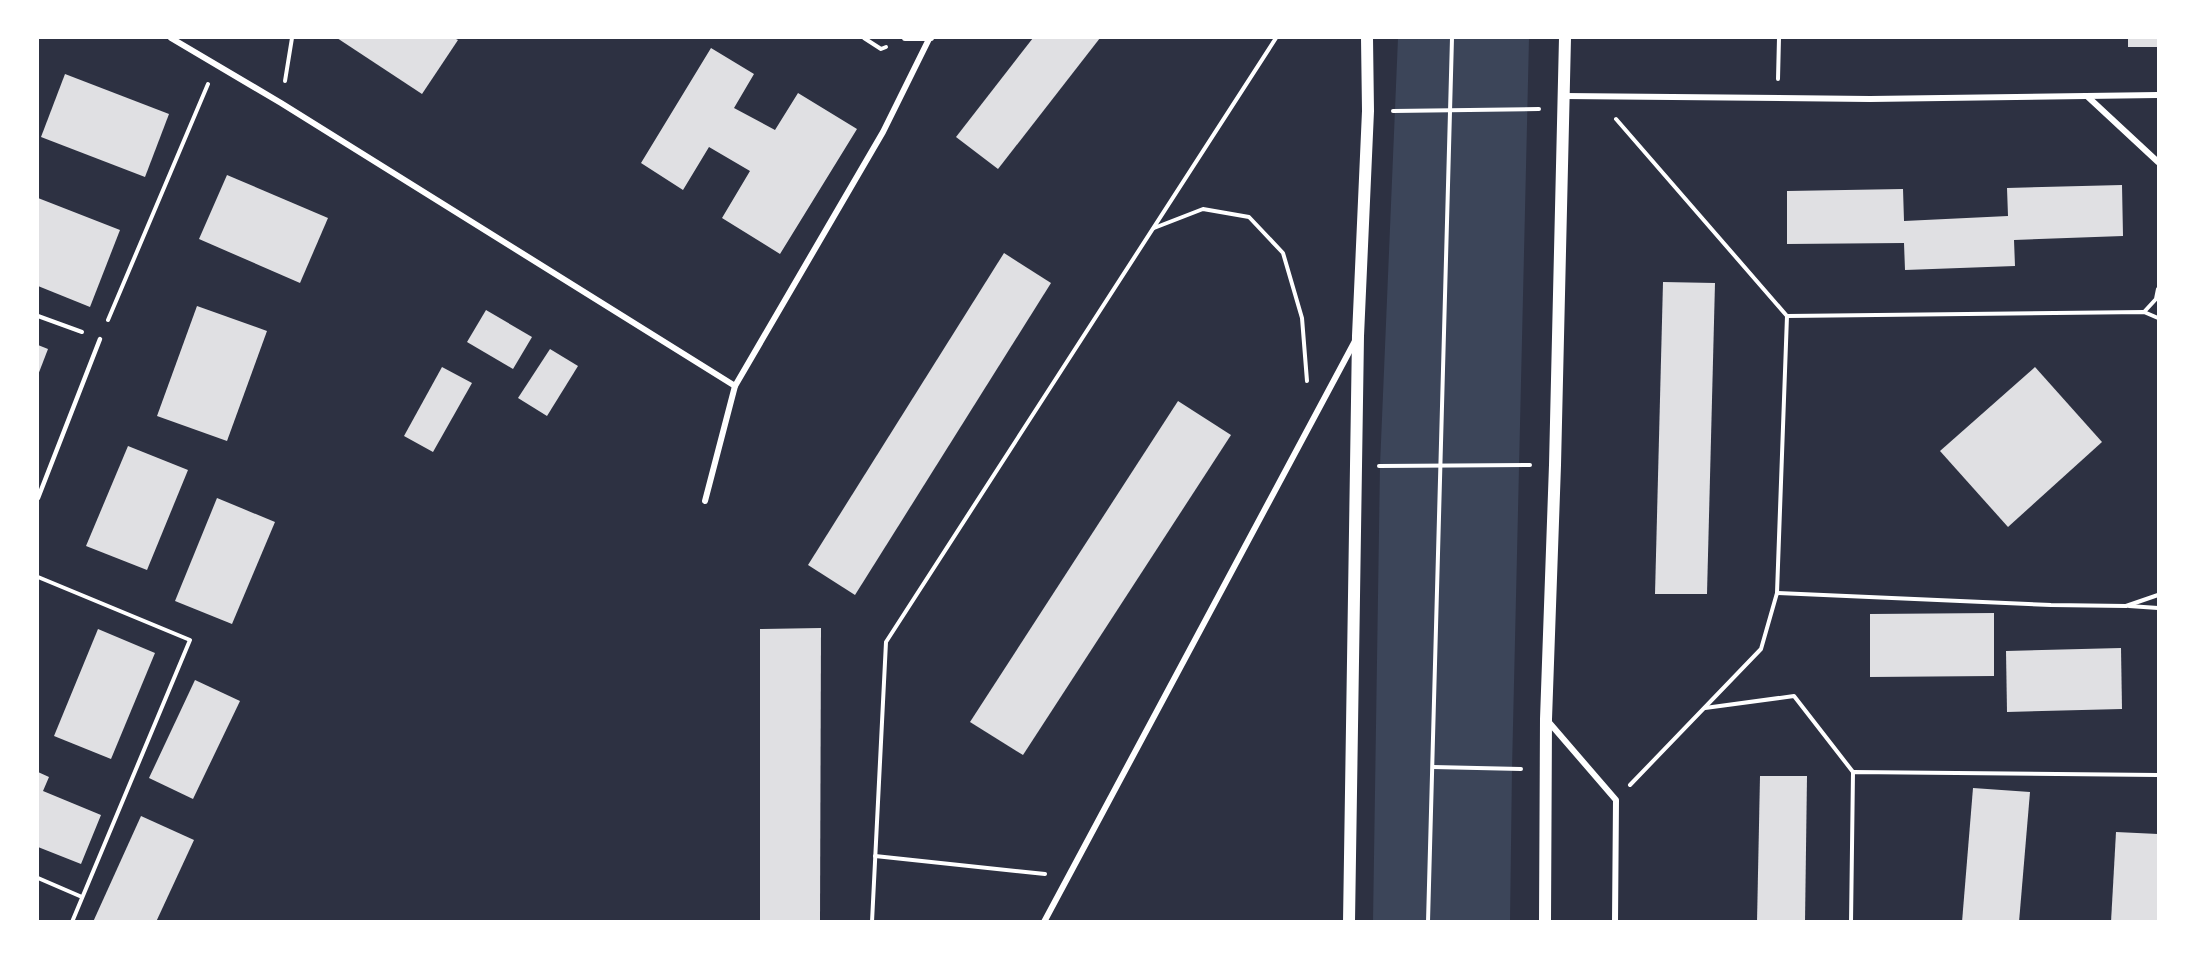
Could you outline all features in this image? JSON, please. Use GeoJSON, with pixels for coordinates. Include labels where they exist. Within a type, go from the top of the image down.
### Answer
{"type":"FeatureCollection","features":[{"type":"Feature","properties":{"kind":"main road"},"geometry":{"type":"LineString","coordinates":[[1349,921],[1358,336],[1368,111],[1368,38]]}},
{"type":"Feature","properties":{"kind":"main road"},"geometry":{"type":"LineString","coordinates":[[1545,921],[1546,719],[1555,465],[1565,38]]}},
{"type":"Feature","properties":{"kind":"street"},"geometry":{"type":"LineString","coordinates":[[171,38],[281,103],[735,386]]}},
{"type":"Feature","properties":{"kind":"street"},"geometry":{"type":"LineString","coordinates":[[705,501],[735,386],[883,132],[930,38],[905,38]]}},
{"type":"Feature","properties":{"kind":"street"},"geometry":{"type":"LineString","coordinates":[[1564,103],[1596,96],[1777,98],[2158,95]]}},
{"type":"Feature","properties":{"kind":"street"},"geometry":{"type":"LineString","coordinates":[[2088,97],[2158,162]]}},
{"type":"Feature","properties":{"kind":"street"},"geometry":{"type":"LineString","coordinates":[[1044,921],[1358,336]]}},
{"type":"Feature","properties":{"kind":"street"},"geometry":{"type":"LineString","coordinates":[[1546,719],[1616,800],[1615,921]]}},
{"type":"Feature","properties":{"kind":"lane"},"geometry":{"type":"LineString","coordinates":[[38,498],[100,339]]}},
{"type":"Feature","properties":{"kind":"path"},"geometry":{"type":"LineString","coordinates":[[281,103],[292,38]]}},
{"type":"Feature","properties":{"kind":"path"},"geometry":{"type":"LineString","coordinates":[[872,921],[886,642],[1276,38]]}},
{"type":"Feature","properties":{"kind":"path"},"geometry":{"type":"LineString","coordinates":[[1428,921],[1452,38]]}},
{"type":"Feature","properties":{"kind":"path"},"geometry":{"type":"LineString","coordinates":[[1777,98],[1779,38]]}},
{"type":"Feature","properties":{"kind":"path"},"geometry":{"type":"LineString","coordinates":[[38,316],[100,339],[217,64]]}},
{"type":"Feature","properties":{"kind":"path"},"geometry":{"type":"LineString","coordinates":[[1596,96],[1787,316],[1777,593],[1761,649],[1616,800]]}},
{"type":"Feature","properties":{"kind":"path"},"geometry":{"type":"LineString","coordinates":[[1368,111],[1450,110],[1564,103]]}},
{"type":"Feature","properties":{"kind":"path"},"geometry":{"type":"LineString","coordinates":[[1153,228],[1203,209],[1249,217],[1282,253],[1302,318],[1310,424]]}},
{"type":"Feature","properties":{"kind":"path"},"geometry":{"type":"LineString","coordinates":[[2144,312],[2156,299],[2158,289]]}},
{"type":"Feature","properties":{"kind":"path"},"geometry":{"type":"LineString","coordinates":[[1787,316],[2144,312],[2158,314]]}},
{"type":"Feature","properties":{"kind":"path"},"geometry":{"type":"LineString","coordinates":[[2144,312],[2158,318]]}},
{"type":"Feature","properties":{"kind":"path"},"geometry":{"type":"LineString","coordinates":[[1356,467],[1555,465]]}},
{"type":"Feature","properties":{"kind":"path"},"geometry":{"type":"LineString","coordinates":[[38,577],[190,640],[72,921]]}},
{"type":"Feature","properties":{"kind":"path"},"geometry":{"type":"LineString","coordinates":[[1777,593],[2158,608]]}},
{"type":"Feature","properties":{"kind":"path"},"geometry":{"type":"LineString","coordinates":[[2126,606],[2158,595]]}},
{"type":"Feature","properties":{"kind":"path"},"geometry":{"type":"LineString","coordinates":[[1704,708],[1794,696],[1853,772],[1851,921]]}},
{"type":"Feature","properties":{"kind":"path"},"geometry":{"type":"LineString","coordinates":[[1433,766],[1546,770]]}},
{"type":"Feature","properties":{"kind":"path"},"geometry":{"type":"LineString","coordinates":[[1853,772],[2158,775]]}},
{"type":"Feature","properties":{"kind":"path"},"geometry":{"type":"LineString","coordinates":[[875,856],[1069,876]]}},
{"type":"Feature","properties":{"kind":"path"},"geometry":{"type":"LineString","coordinates":[[38,878],[82,897]]}},
{"type":"Feature","properties":{"kind":"shaded area"},"geometry":{"type":"Polygon","coordinates":[[[1398,38],[1529,38],[1510,921],[1373,922],[1380,466],[1398,38]]]}},
{"type":"Feature","properties":{"kind":"building"},"geometry":{"type":"Polygon","coordinates":[[[337,38],[454,38],[458,40],[422,94],[337,38]]]}},
{"type":"Feature","properties":{"kind":"building"},"geometry":{"type":"Polygon","coordinates":[[[1033,38],[1100,38],[998,169],[956,137],[1033,38]]]}},
{"type":"Feature","properties":{"kind":"building"},"geometry":{"type":"Polygon","coordinates":[[[2128,38],[2158,38],[2158,47],[2128,47],[2128,38]]]}},
{"type":"Feature","properties":{"kind":"building"},"geometry":{"type":"Polygon","coordinates":[[[711,48],[754,74],[734,108],[775,130],[798,93],[857,129],[780,254],[722,218],[750,171],[709,147],[683,190],[641,163],[711,48]]]}},
{"type":"Feature","properties":{"kind":"building"},"geometry":{"type":"Polygon","coordinates":[[[65,74],[169,114],[145,177],[41,137],[65,74]]]}},
{"type":"Feature","properties":{"kind":"building"},"geometry":{"type":"Polygon","coordinates":[[[227,175],[328,218],[300,283],[199,239],[227,175]]]}},
{"type":"Feature","properties":{"kind":"building"},"geometry":{"type":"Polygon","coordinates":[[[2122,185],[2123,236],[2014,240],[2015,266],[1905,270],[1904,243],[1787,244],[1787,191],[1903,189],[1904,221],[2008,216],[2007,188],[2122,185]]]}},
{"type":"Feature","properties":{"kind":"building"},"geometry":{"type":"Polygon","coordinates":[[[38,198],[120,230],[90,307],[38,286],[38,198]]]}},
{"type":"Feature","properties":{"kind":"building"},"geometry":{"type":"Polygon","coordinates":[[[1004,253],[1051,283],[855,595],[808,565],[1004,253]]]}},
{"type":"Feature","properties":{"kind":"building"},"geometry":{"type":"Polygon","coordinates":[[[1663,282],[1715,283],[1707,594],[1655,594],[1663,282]]]}},
{"type":"Feature","properties":{"kind":"building"},"geometry":{"type":"Polygon","coordinates":[[[197,306],[267,331],[227,441],[157,416],[197,306]]]}},
{"type":"Feature","properties":{"kind":"building"},"geometry":{"type":"Polygon","coordinates":[[[486,310],[532,337],[513,369],[467,342],[486,310]]]}},
{"type":"Feature","properties":{"kind":"building"},"geometry":{"type":"Polygon","coordinates":[[[38,345],[48,349],[38,375],[38,345]]]}},
{"type":"Feature","properties":{"kind":"building"},"geometry":{"type":"Polygon","coordinates":[[[550,349],[578,366],[547,416],[518,398],[550,349]]]}},
{"type":"Feature","properties":{"kind":"building"},"geometry":{"type":"Polygon","coordinates":[[[442,367],[472,383],[433,452],[404,436],[442,367]]]}},
{"type":"Feature","properties":{"kind":"building"},"geometry":{"type":"Polygon","coordinates":[[[2035,367],[2102,442],[2008,527],[1940,451],[2035,367]]]}},
{"type":"Feature","properties":{"kind":"building"},"geometry":{"type":"Polygon","coordinates":[[[1178,401],[1231,435],[1023,755],[970,722],[1178,401]]]}},
{"type":"Feature","properties":{"kind":"building"},"geometry":{"type":"Polygon","coordinates":[[[128,446],[188,470],[147,570],[86,546],[128,446]]]}},
{"type":"Feature","properties":{"kind":"building"},"geometry":{"type":"Polygon","coordinates":[[[217,498],[275,522],[232,624],[175,601],[217,498]]]}},
{"type":"Feature","properties":{"kind":"building"},"geometry":{"type":"Polygon","coordinates":[[[1994,613],[1994,676],[1870,677],[1870,614],[1994,613]]]}},
{"type":"Feature","properties":{"kind":"building"},"geometry":{"type":"Polygon","coordinates":[[[821,628],[820,922],[760,922],[760,629],[821,628]]]}},
{"type":"Feature","properties":{"kind":"building"},"geometry":{"type":"Polygon","coordinates":[[[98,629],[155,653],[111,759],[54,736],[98,629]]]}},
{"type":"Feature","properties":{"kind":"building"},"geometry":{"type":"Polygon","coordinates":[[[2121,648],[2122,709],[2007,712],[2006,651],[2121,648]]]}},
{"type":"Feature","properties":{"kind":"building"},"geometry":{"type":"Polygon","coordinates":[[[195,680],[240,701],[193,799],[149,778],[195,680]]]}},
{"type":"Feature","properties":{"kind":"building"},"geometry":{"type":"Polygon","coordinates":[[[38,772],[49,777],[43,791],[101,815],[81,864],[38,847],[38,772]]]}},
{"type":"Feature","properties":{"kind":"building"},"geometry":{"type":"Polygon","coordinates":[[[1760,776],[1807,776],[1805,922],[1757,922],[1760,776]]]}},
{"type":"Feature","properties":{"kind":"building"},"geometry":{"type":"Polygon","coordinates":[[[1973,788],[2030,792],[2019,922],[1962,922],[1973,788]]]}},
{"type":"Feature","properties":{"kind":"building"},"geometry":{"type":"Polygon","coordinates":[[[141,816],[194,840],[156,922],[93,922],[141,816]]]}},
{"type":"Feature","properties":{"kind":"building"},"geometry":{"type":"Polygon","coordinates":[[[2116,832],[2158,834],[2158,922],[2111,922],[2116,832]]]}}]}
